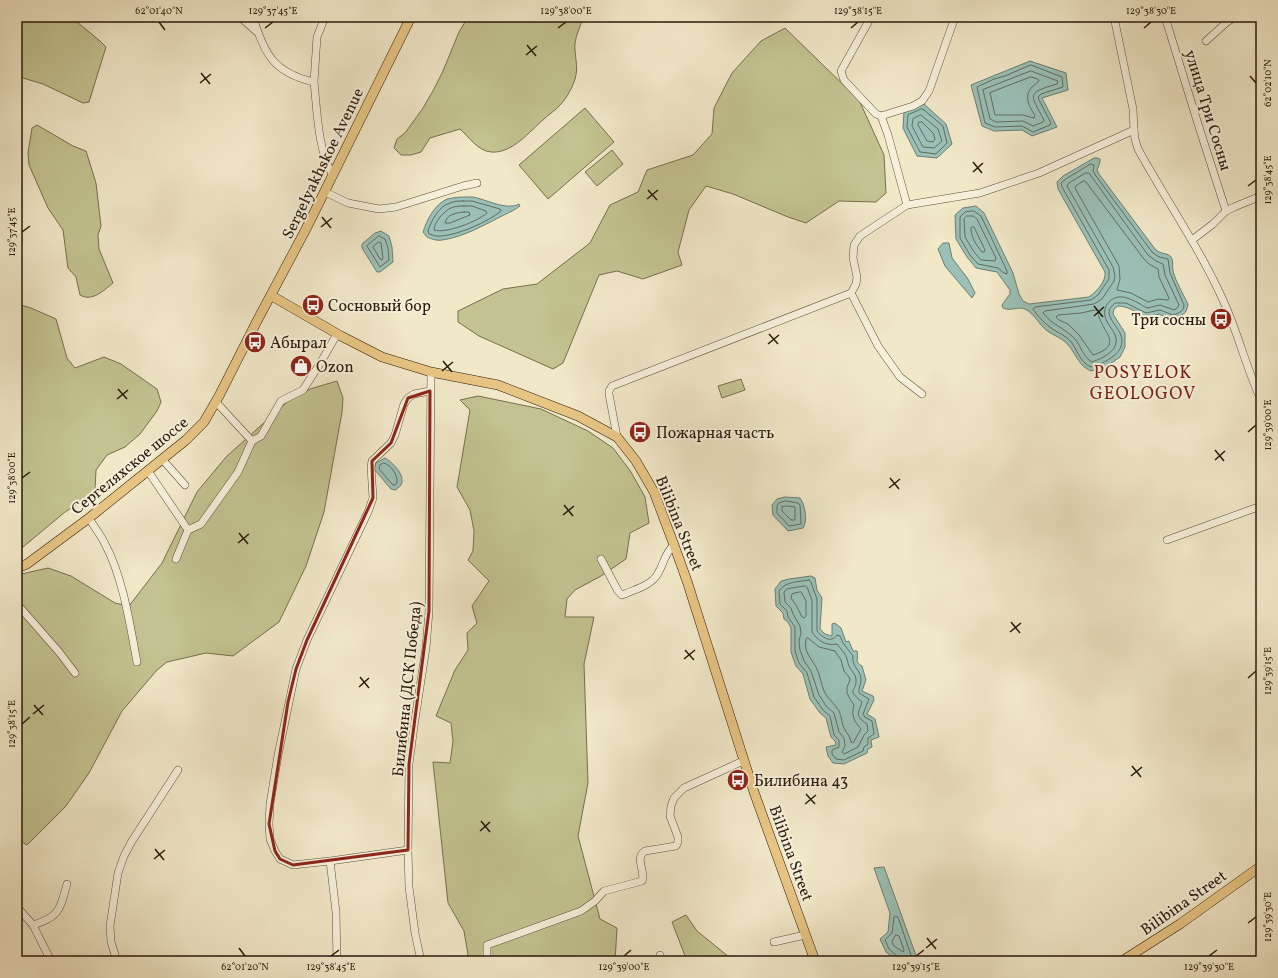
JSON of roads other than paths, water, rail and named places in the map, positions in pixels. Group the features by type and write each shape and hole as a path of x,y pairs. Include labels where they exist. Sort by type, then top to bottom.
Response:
{"main road":[{"name":"Sergelyakhskoe Avenue","path":"216,402 325,192 411,17"},
{"name":"Bilibina Street","path":"272,296 337,334 382,357 431,372 498,385 578,416 617,437 636,461 654,492 674,545 731,719 743,761 814,961"},
{"name":"Сергеляхское шоссе","path":"17,568 27,564 89,518 186,440 204,422 216,402"},
{"name":"Bilibina Street","path":"1122,961 1180,924 1261,866"}],"street":[{"path":"240,17 258,32"},
{"path":"253,17 269,56 278,66 289,74 314,82"},
{"path":"325,17 317,37 314,82 324,155 328,168 333,175"},
{"path":"871,17 841,71 844,80 876,114 881,116 913,106 922,101 929,91 956,17"},
{"path":"1114,17 1133,109 1134,139 1138,149 1192,240 1223,300 1252,380 1261,400"},
{"name":"улица Три Сосны","path":"1165,17 1198,127 1226,212"},
{"path":"1206,42 1227,22 1235,17"},
{"path":"881,116 888,135 907,204"},
{"path":"617,437 608,391 612,386 851,293 856,284 857,277 853,258 854,245 860,236 907,204 980,193 1039,172 1134,130"},
{"path":"325,192 348,203 379,209 396,207 477,183"},
{"path":"1192,240 1226,212 1234,207 1261,196"},
{"path":"851,293 878,346 900,376 922,394"},
{"path":"176,559 188,530 201,524 238,472 252,441 261,436 281,401 303,390 337,334"},
{"name":"Билибина (ДСК Победа)","path":"421,961 415,933 409,887 409,764 430,611 431,372"},
{"path":"408,850 293,865 280,859 275,851 270,839 269,824 270,804 288,702 296,668 307,640 371,505 373,498 372,461 391,443 396,435 404,404 408,398 414,394 430,391"},
{"path":"216,402 252,441"},
{"path":"162,459 185,485"},
{"path":"148,471 188,530"},
{"path":"1167,540 1261,506"},
{"path":"89,518 112,557 126,608 137,662"},
{"path":"601,559 618,591 622,595 651,582 657,575 668,551 674,545"},
{"path":"17,604 59,652 75,673"},
{"path":"487,961 487,945 581,911 595,901 604,891 613,887 642,881 643,877 640,857 642,853 645,851 676,846 678,842 678,837 670,816 674,798 684,788 743,761"},
{"path":"117,961 111,942 110,926 118,872 132,841 178,770"},
{"path":"330,861 336,912 337,961"},
{"path":"33,925 50,919 56,914 61,905 68,884"},
{"path":"17,907 33,925 51,961"},
{"path":"774,942 806,935"}],"water":[{"path":"1030,61 1066,73 1068,90 1042,98 1057,127 1032,136 1022,130 994,131 982,126 971,85"},
{"path":"924,104 946,124 952,144 937,158 917,156 903,128 904,112"},
{"path":"1094,158 1100,159 1097,170 1099,174 1155,249 1171,257 1174,275 1188,304 1183,315 1172,320 1159,314 1152,316 1142,315 1125,307 1118,306 1114,309 1113,314 1125,333 1125,347 1120,357 1107,366 1091,371 1081,364 1067,343 1046,330 1027,310 1021,308 1003,308 1002,305 1010,294 1010,290 997,272 976,268 967,257 956,239 955,215 963,208 976,206 984,213 1013,273 1019,294 1023,301 1029,304 1089,297 1102,283 1105,272 1058,189 1057,182 1063,176"},
{"path":"473,197 508,206 519,204 520,206 481,227 458,236 440,240 434,240 427,237 423,232 429,218 438,205 447,199"},
{"path":"381,231 389,236 392,247 393,262 380,272 377,272 362,248 362,244 375,233"},
{"path":"943,243 949,243 952,258 968,279 975,293 972,298 945,266 938,249"},
{"path":"385,458 398,469 402,477 401,485 396,490 391,489 374,469 376,463"},
{"path":"785,497 800,498 802,501 806,517 803,528 788,531 773,515 772,505 777,499"},
{"path":"811,576 815,578 817,590 822,598 820,629 825,634 832,636 832,624 835,623 841,628 846,642 849,641 853,651 857,651 857,661 862,666 866,680 862,691 873,696 874,700 867,714 875,719 879,737 871,740 872,747 868,749 867,753 844,764 833,763 828,756 826,747 836,745 835,741 831,737 826,718 820,713 810,699 803,674 796,666 791,652 791,628 788,622 784,619 783,613 776,606 775,589 781,581"},
{"path":"884,867 918,961 898,961 886,952 880,939 888,932 890,913 874,868"}],"place":[{"name":"Сосновый бор","path":"313,305"},
{"name":"Три сосны","path":"1221,319"},
{"name":"Абырал","path":"255,342"},
{"name":"Ozon","path":"301,366"},
{"name":"Пожарная часть","path":"640,432"},
{"name":"Билибина 43","path":"738,780"}],"district":[{"name":"POSYELOK GEOLOGOV","path":"1143,382"}]}
